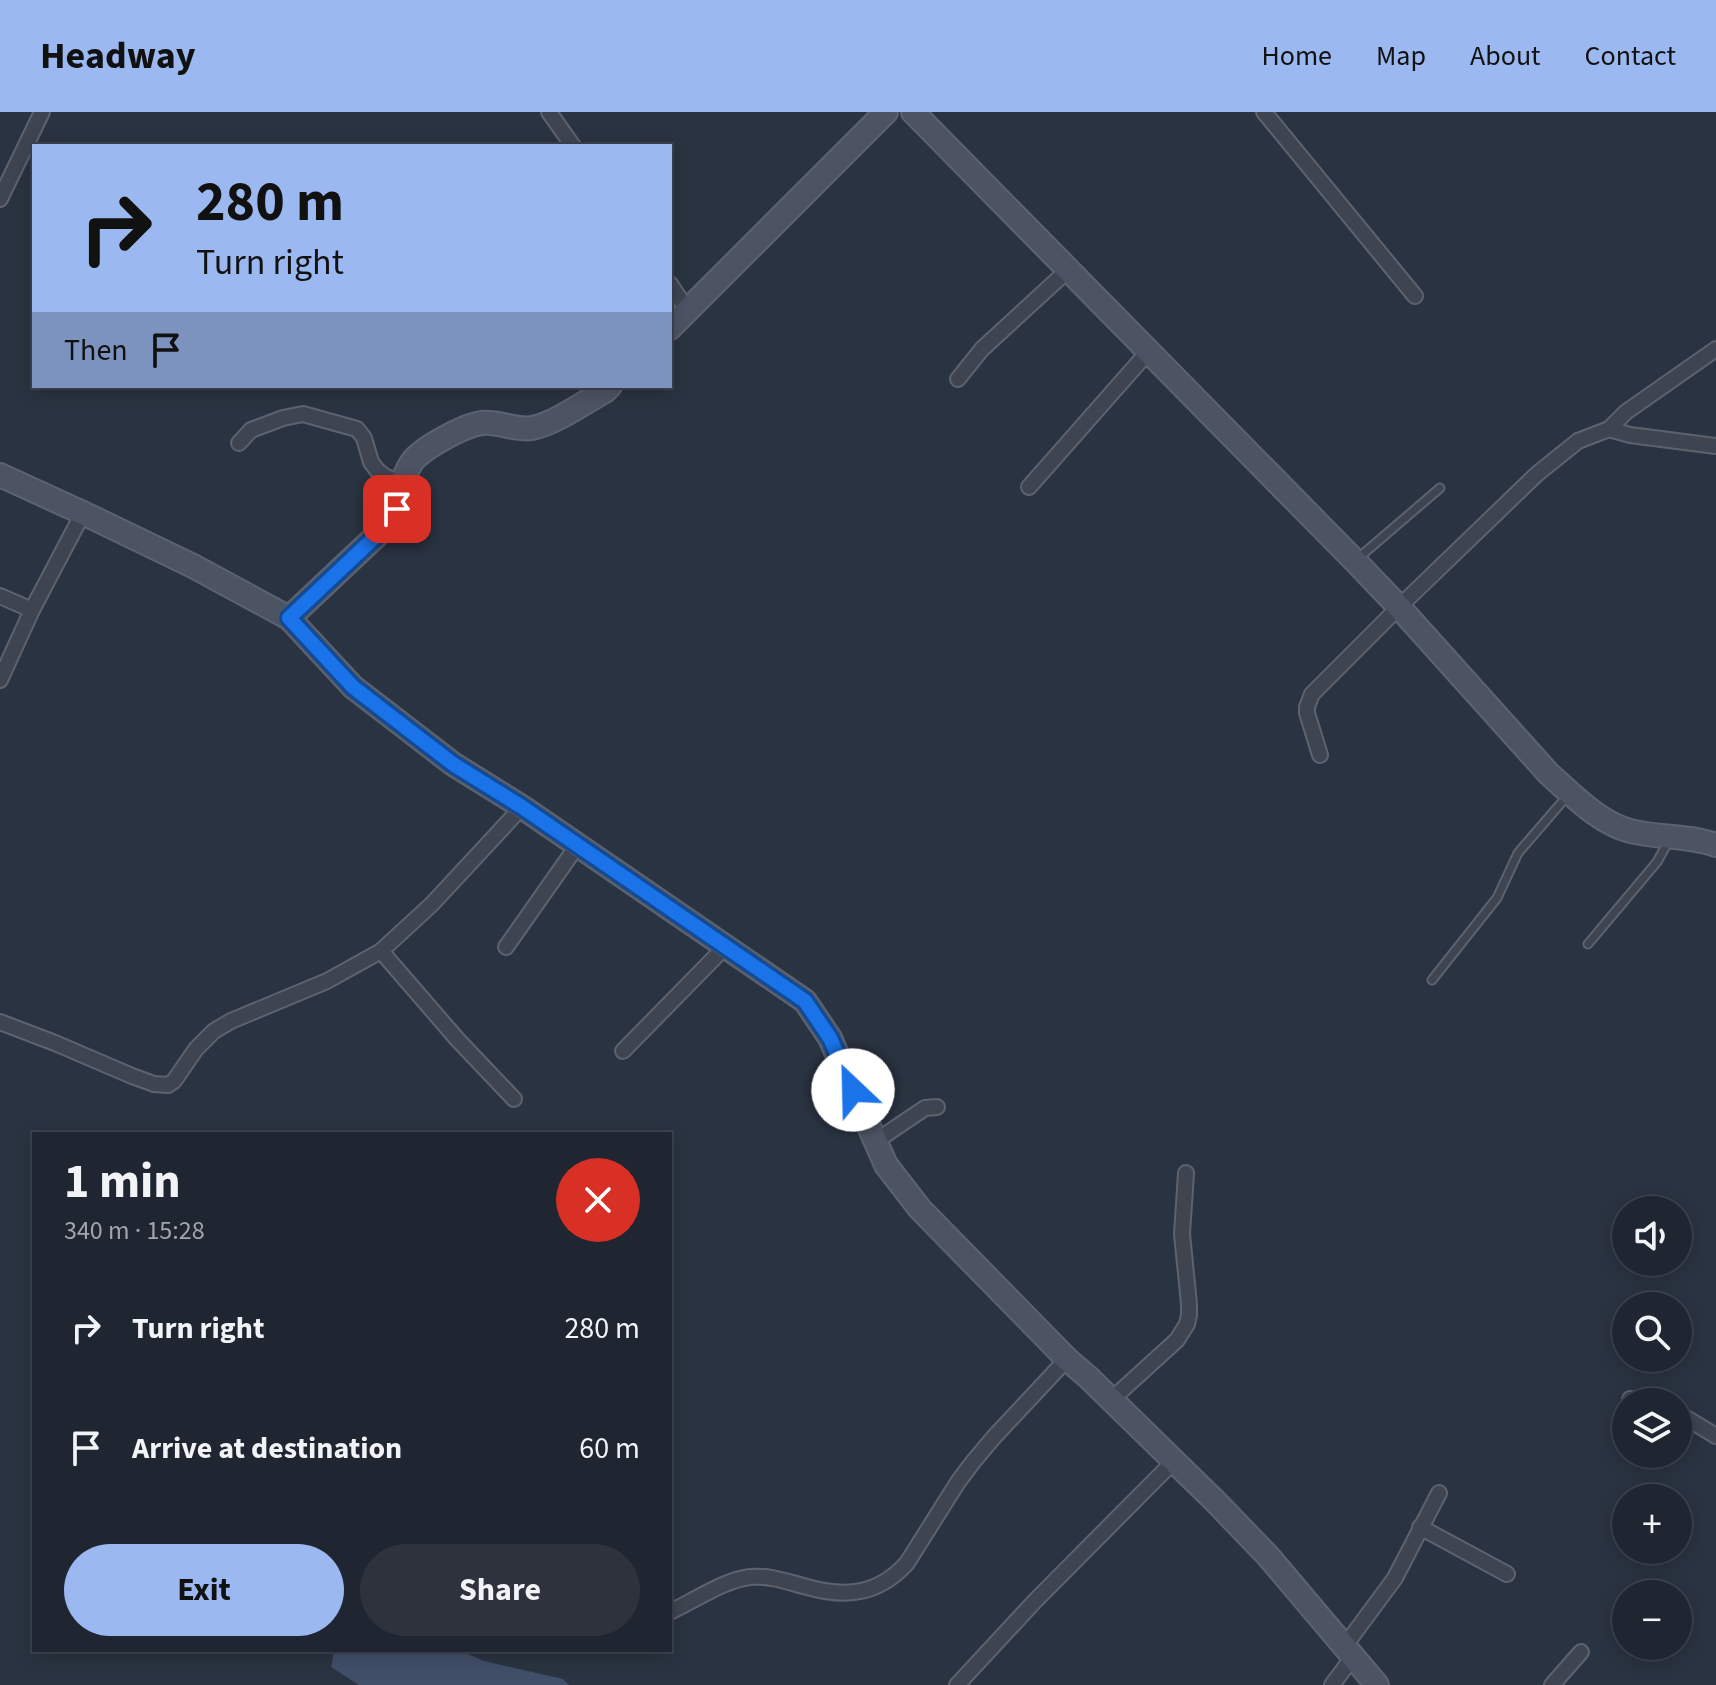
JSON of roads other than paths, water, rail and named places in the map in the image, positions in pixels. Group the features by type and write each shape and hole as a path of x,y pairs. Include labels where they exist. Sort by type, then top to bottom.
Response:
{"street":[{"path":"549,112 572,144"},
{"path":"672,326 886,112"},
{"path":"913,112 1355,561 1570,793 1616,826 1633,832 1689,838 1716,845"},
{"path":"1264,112 1415,296"},
{"path":"0,199 41,115"},
{"path":"958,379 982,349 1068,270"},
{"path":"672,287 688,311"},
{"path":"1320,755 1308,719 1307,707 1312,694 1547,466 1578,441 1609,429 1636,404 1716,349"},
{"path":"1029,487 1148,352"},
{"path":"289,618 392,521 407,473 417,456 434,444 482,423 528,429 543,425 608,388"},
{"path":"239,443 251,430 303,414 357,429 364,438 371,462 386,477 407,473"},
{"path":"1609,429 1630,435 1716,446"},
{"path":"0,475 193,566 289,618 353,687 453,764 522,807 805,1001 830,1038 886,1165 920,1209 1067,1359 1268,1556 1377,1685"},
{"path":"0,680 32,610 83,513"},
{"path":"0,596 32,610"},
{"path":"0,1022 132,1076 154,1084 168,1085 214,1031 327,981 381,951 432,904 522,807"},
{"path":"506,947 577,846"},
{"path":"623,1051 725,947"},
{"path":"381,951 514,1099"},
{"path":"876,1141 925,1108 937,1107"},
{"path":"1111,1400 1177,1340 1187,1324 1189,1304 1182,1234 1186,1173"},
{"path":"672,1611 732,1581 753,1577 783,1579 809,1588 848,1593 867,1590 897,1575 958,1482 987,1445 1067,1359"},
{"path":"1692,1421 1716,1436"},
{"path":"957,1685 1035,1601 1174,1461"},
{"path":"1332,1685 1407,1558 1439,1493"},
{"path":"1420,1527 1507,1574"},
{"path":"1552,1685 1581,1652"}],"lane":[{"path":"1355,561 1440,488"},
{"path":"1432,980 1497,898 1518,853 1570,793"},
{"path":"1588,944 1657,862 1671,836"}],"water":[{"path":"334,1652 464,1652 484,1661 563,1679 569,1685 359,1685 331,1667"}]}
